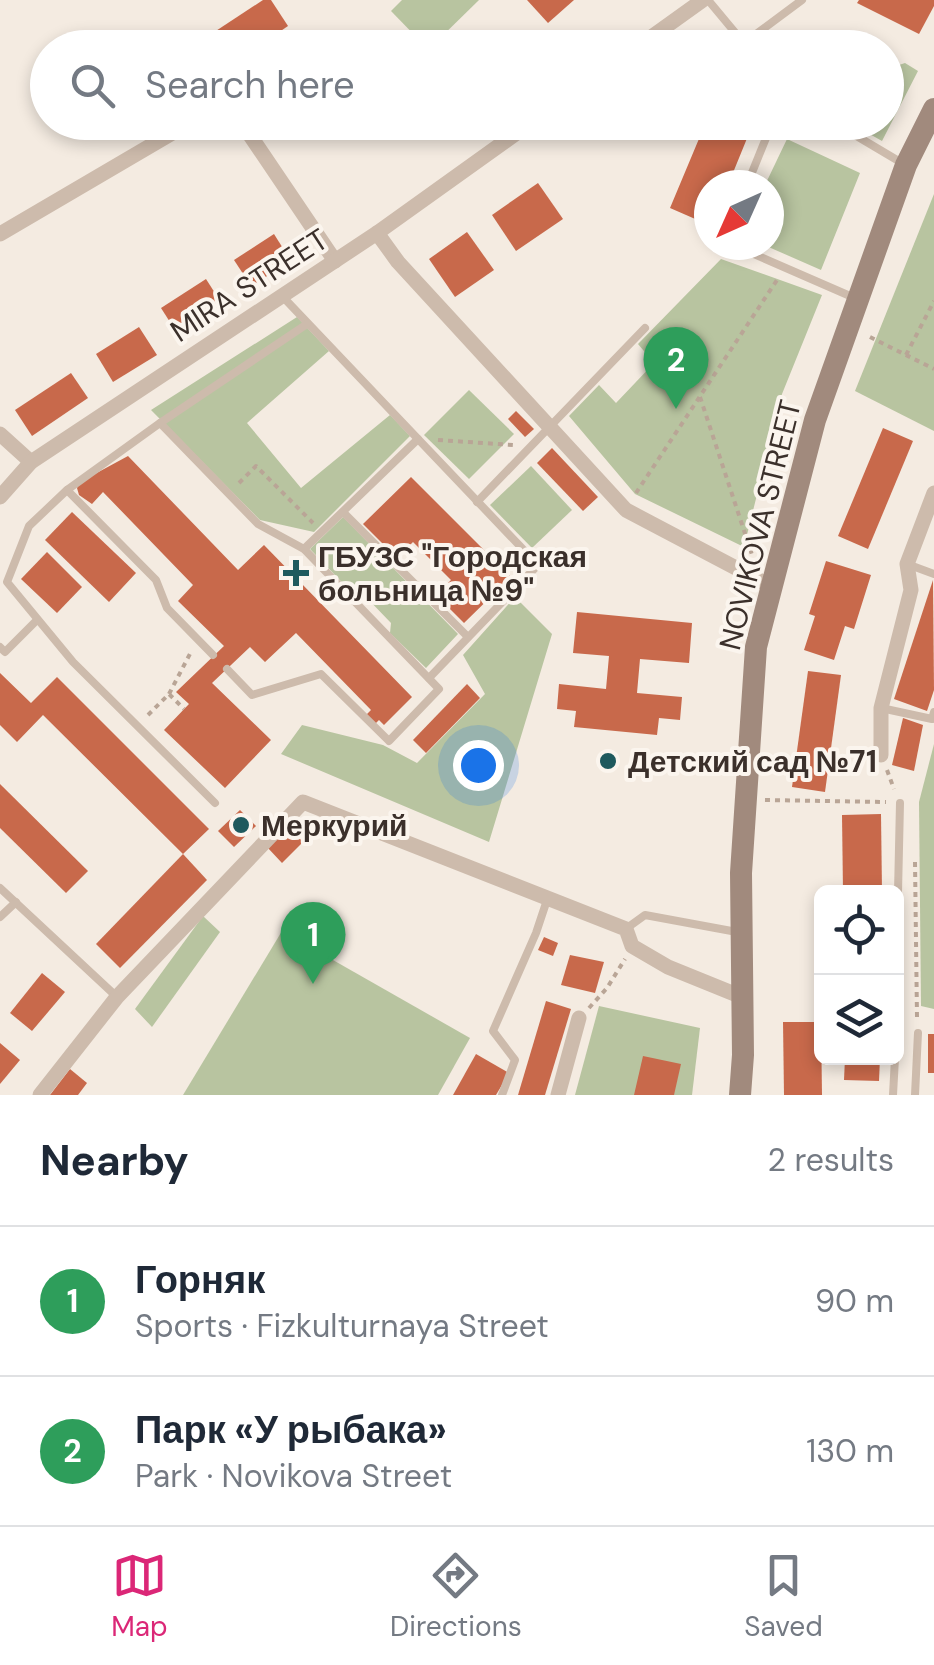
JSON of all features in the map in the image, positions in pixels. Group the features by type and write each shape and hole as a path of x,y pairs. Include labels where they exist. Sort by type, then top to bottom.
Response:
{"main road":[{"name":"NOVIKOVA STREET","path":"740,1095 741,873 756,647 815,420 906,165 934,109"}],"street":[{"path":"662,30 706,0"},
{"path":"0,234 161,140"},
{"path":"252,140 334,261"},
{"name":"MIRA STREET","path":"0,497 31,462 377,233 507,140"},
{"path":"377,233 398,262 626,510 772,587"},
{"path":"0,434 31,462"},
{"path":"881,756 881,708 912,590 908,564 934,492"},
{"path":"40,1095 117,997 304,802 626,929 632,946 668,968 742,996"},
{"path":"558,1095 579,1018"}],"lane":[{"path":"706,0 733,30"},
{"path":"765,30 802,0"},
{"path":"753,170 765,140"},
{"path":"864,140 906,165"},
{"path":"767,260 858,300"},
{"path":"282,296 538,565 429,678"},
{"path":"215,802 73,662 3,580 29,526 67,490 307,324"},
{"path":"477,502 645,328"},
{"path":"160,423 258,524 304,549 439,689 389,741 321,674 252,695 226,669"},
{"path":"304,549 418,439"},
{"path":"67,490 156,580 167,608 213,655"},
{"path":"343,512 468,637"},
{"path":"908,564 934,574"},
{"path":"0,647 5,652 37,620"},
{"path":"881,708 932,718 934,712"},
{"path":"896,975 900,803"},
{"path":"0,888 117,997"},
{"path":"502,1095 515,1060 493,1031 548,897"},
{"path":"0,918 16,902"},
{"path":"626,929 645,915 742,933"},
{"path":"915,1095 918,1033"},
{"path":"893,1095 895,1065"}],"path":[{"path":"626,510 785,268"},
{"path":"906,355 934,300"},
{"path":"870,336 934,370"},
{"path":"700,396 753,558"},
{"path":"418,439 530,446"},
{"path":"228,493 256,466 322,532"},
{"path":"137,726 169,694 197,639"},
{"path":"169,694 184,709"},
{"path":"746,799 900,803 881,756"},
{"path":"914,858 918,1033"},
{"path":"579,1018 607,988 632,946"}],"green space":[{"path":"402,0 479,0 448,30 409,30 391,11"},
{"path":"904,63 918,71 904,98"},
{"path":"787,140 860,173 821,270 784,254 784,170 772,170"},
{"path":"934,194 934,431 855,391"},
{"path":"720,260 822,295 782,394 744,547 635,494 569,416 599,385 616,403 654,363 638,344"},
{"path":"297,317 329,351 247,423 301,488 390,415 410,436 314,532 260,520 151,410"},
{"path":"469,390 514,434 469,479 424,435"},
{"path":"531,466 572,510 532,548 490,505"},
{"path":"343,517 458,634 426,668 390,633 391,623 365,596 355,596 310,549"},
{"path":"515,597 552,634 489,842 281,754 302,725 383,745 417,763 485,694 463,655"},
{"path":"934,744 934,1009 921,1006 919,802"},
{"path":"203,916 220,932 152,1027 135,1009"},
{"path":"282,931 470,1038 438,1095 183,1095"},
{"path":"599,1006 700,1028 692,1095 575,1095"}],"building":[{"path":"263,0 271,0 288,26 282,30 217,30"},
{"path":"527,0 574,0 548,23"},
{"path":"934,0 934,6 919,34 857,3"},
{"path":"698,140 746,140 734,170 694,170 694,218 670,208"},
{"path":"538,183 563,219 516,251 492,215"},
{"path":"467,232 494,270 455,297 429,259"},
{"path":"274,234 291,261 251,286 234,260"},
{"path":"206,279 222,304 177,333 161,308"},
{"path":"139,327 157,355 113,382 96,354"},
{"path":"71,373 88,398 32,436 15,410"},
{"path":"516,411 534,429 525,437 508,419"},
{"path":"883,428 913,441 868,549 838,536"},
{"path":"552,448 598,497 583,511 537,463"},
{"name":"ГБУЗС \"Городская больница №9\"","path":"128,456 238,570 264,545 412,697 384,725 379,720 375,724 366,715 371,710 296,633 265,662 250,647 212,683 271,740 225,788 164,730 189,704 176,692 224,646 178,601 193,585 103,492 92,504 79,495 80,482"},
{"path":"411,477 511,577 464,623 436,595 451,580 413,542 397,558 363,524"},
{"path":"72,512 136,573 109,602 45,540"},
{"path":"47,552 82,587 57,613 21,579"},
{"path":"826,561 871,575 854,629 845,626 834,660 804,650 815,616 809,614"},
{"path":"933,580 934,690 927,711 894,699"},
{"path":"577,612 692,623 689,663 640,659 637,693 682,697 680,720 659,718 657,735 574,727 576,711 557,709 559,684 606,689 609,656 573,653"},
{"path":"808,671 841,675 825,792 792,787"},
{"path":"0,673 31,703 57,677 209,829 183,854 43,715 17,742 0,725"},
{"path":"467,684 480,698 426,753 413,740"},
{"path":"903,718 923,725 914,771 892,765"},
{"path":"0,784 88,871 66,893 0,828"},
{"path":"240,810 256,826 234,847 218,831"},
{"path":"881,814 882,885 843,885 842,815"},
{"path":"288,826 303,842 282,863 267,847"},
{"path":"183,854 207,880 120,968 96,944"},
{"path":"544,937 558,943 553,956 538,950"},
{"path":"570,955 604,962 595,993 561,985"},
{"path":"42,973 65,992 32,1031 10,1013"},
{"path":"546,1001 571,1009 545,1095 518,1095"},
{"path":"783,1022 814,1022 814,1065 822,1065 822,1095 784,1095"},
{"path":"928,1034 934,1034 934,1073 928,1073"},
{"path":"0,1043 20,1060 0,1084"},
{"path":"476,1054 509,1073 496,1095 453,1095"},
{"path":"643,1056 681,1064 674,1095 634,1095"},
{"path":"845,1065 880,1065 879,1081 844,1080"},
{"path":"70,1069 87,1083 78,1095 50,1095"}],"place":[{"name":"Парк «У рыбака»","path":"676,409"},
{"name":"ГБУЗС \"Городская больница №9\"","path":"296,573"},
{"name":"Детский сад №71","path":"608,761"},
{"name":"Меркурий","path":"241,825"},
{"name":"Горняк","path":"313,984"}]}
